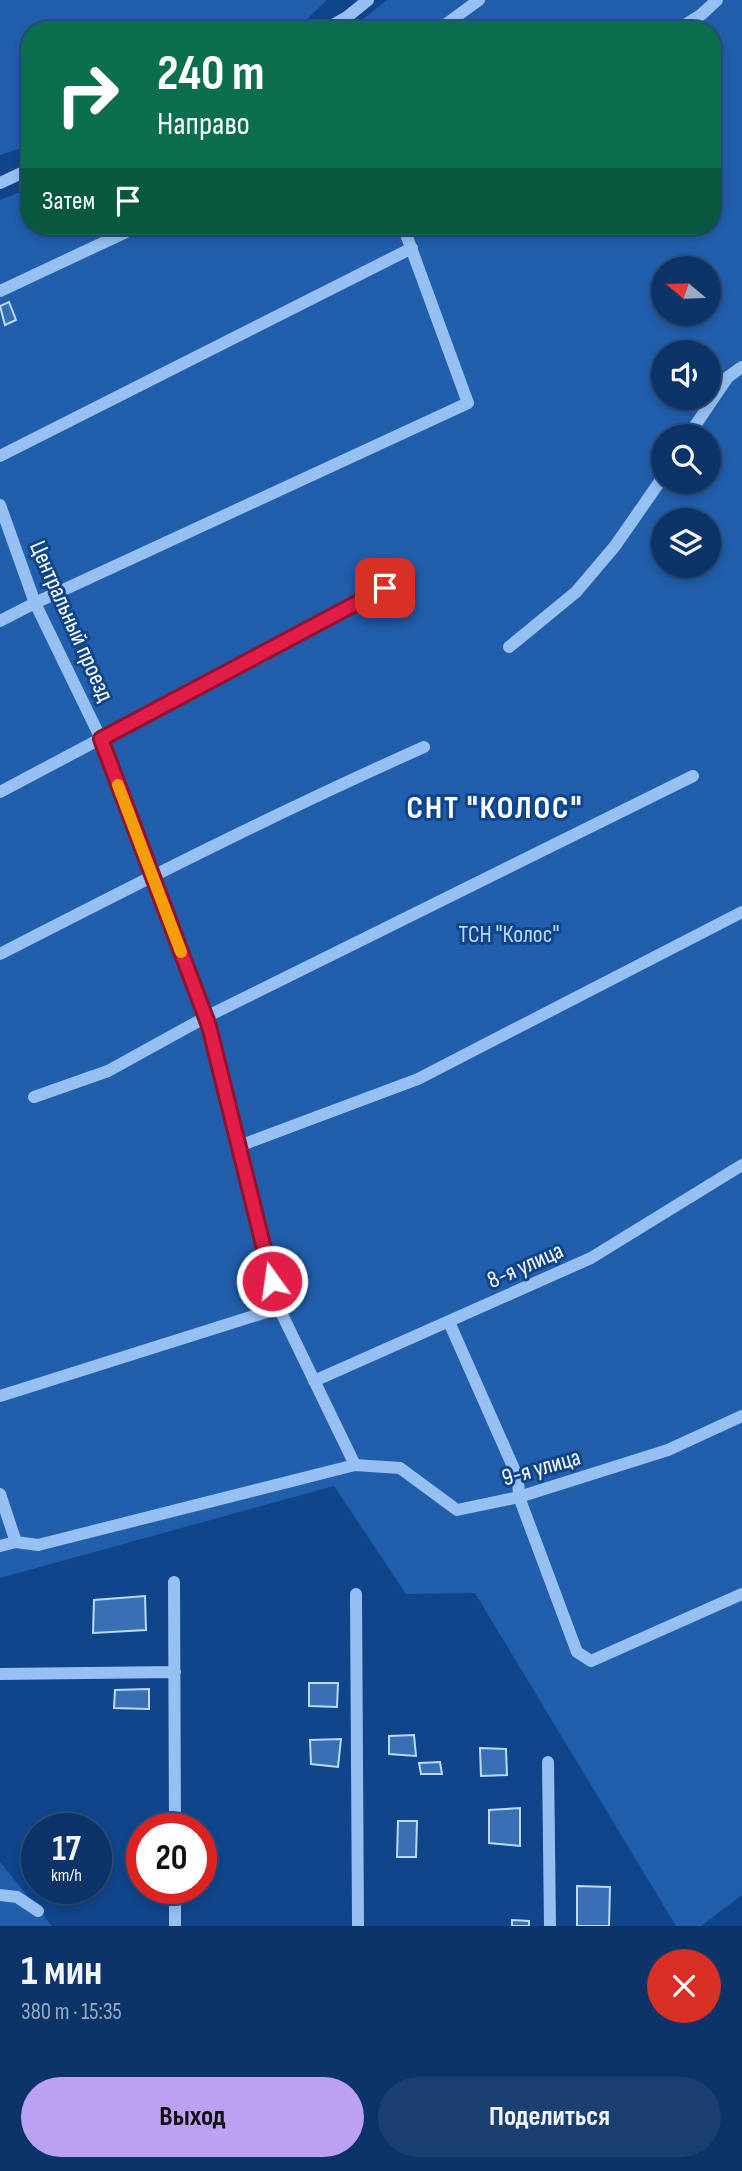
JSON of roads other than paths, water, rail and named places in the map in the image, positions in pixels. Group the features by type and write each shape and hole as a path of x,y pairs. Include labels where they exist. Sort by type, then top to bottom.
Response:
{"street":[{"path":"339,21 368,0"},
{"path":"450,21 479,0"},
{"path":"691,21 717,0"},
{"path":"0,183 21,173"},
{"path":"0,291 120,235"},
{"path":"0,621 467,403 407,235"},
{"path":"0,456 412,248"},
{"path":"696,424 728,377 742,368"},
{"path":"509,647 576,592 615,545 651,494"},
{"name":"Центральный проезд","path":"0,505 35,603 101,739 206,1017 279,1308 355,1465"},
{"path":"0,792 385,588"},
{"path":"0,954 152,876 424,747"},
{"path":"34,1097 108,1071 206,1017 693,776"},
{"path":"239,1146 418,1079 742,912"},
{"name":"8-я улица","path":"314,1381 591,1258 742,1165"},
{"path":"0,1396 279,1308"},
{"path":"449,1322 518,1478 519,1497 577,1652 591,1661 742,1594"},
{"name":"9-я улица","path":"0,1546 16,1542 38,1545 355,1465 400,1468 457,1510 519,1497 668,1450 742,1416"},
{"path":"0,1494 16,1542"},
{"path":"174,1582 175,1813"},
{"path":"356,1594 358,1926"},
{"path":"0,1674 174,1672"},
{"path":"548,1762 550,1926"},
{"path":"0,1895 17,1897 38,1911"},
{"path":"175,1904 175,1926"}],"district":[{"name":"СНТ \"КОЛОС\"","path":"495,807"}],"park label":[{"name":"ТСН \"Колос\"","path":"509,934"}]}
